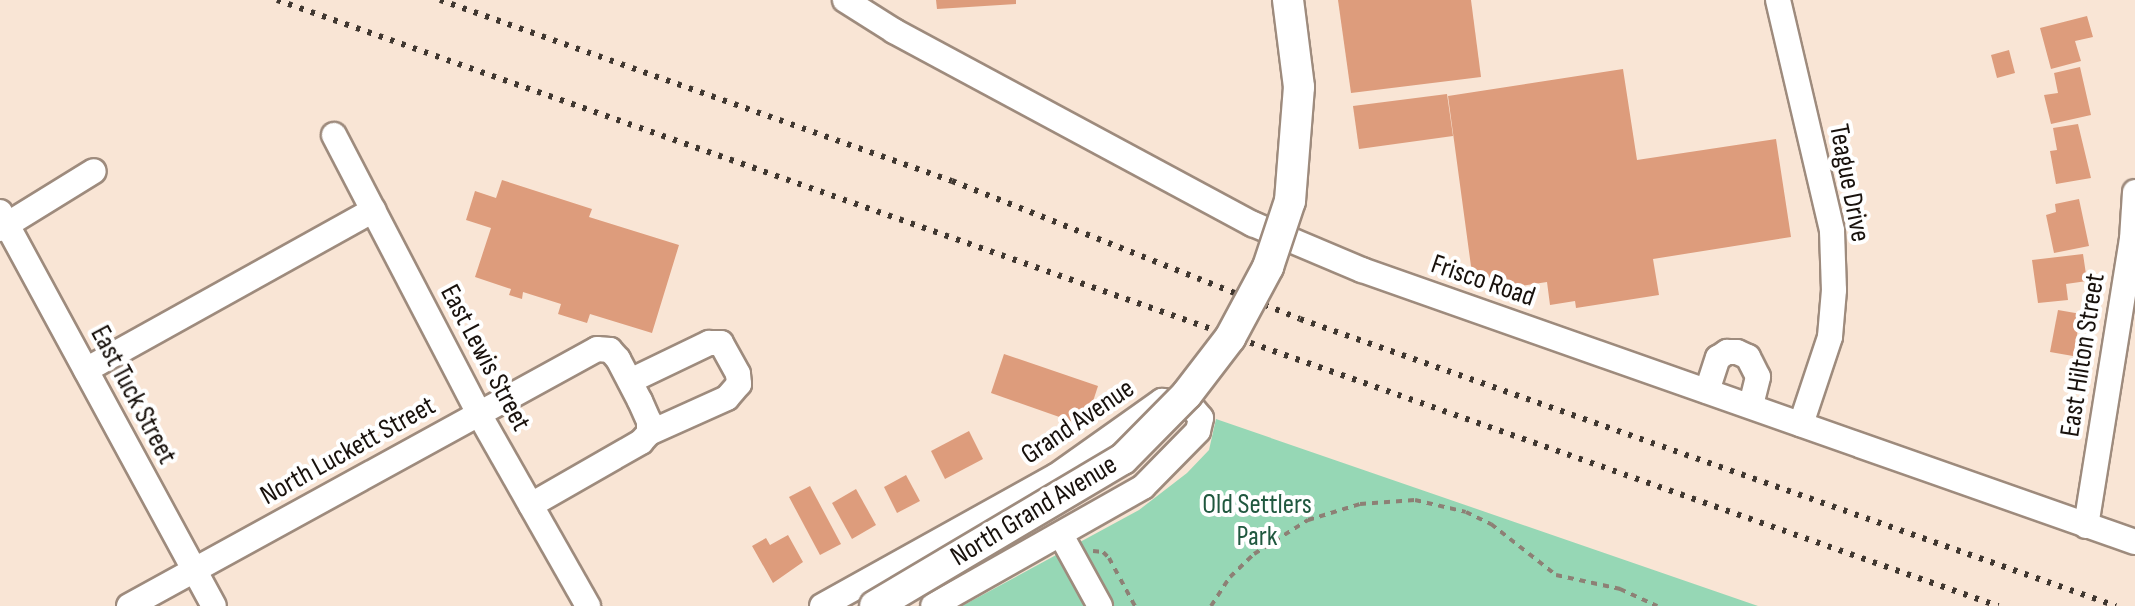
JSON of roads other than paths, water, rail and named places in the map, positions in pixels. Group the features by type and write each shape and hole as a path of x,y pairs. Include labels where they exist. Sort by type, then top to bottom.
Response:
{"main road":[{"name":"North Grand Avenue","path":"875,606 1123,459 1187,394 1230,338 1268,267 1290,201 1299,87 1288,0"}],"street":[{"name":"Frisco Road","path":"845,0 894,31 1253,224 1362,270 2135,542"},
{"name":"Teague Drive","path":"1778,0 1832,231 1834,290 1830,337 1801,424"},
{"name":"East Lewis Street","path":"334,135 479,414 588,606"},
{"path":"2,222 94,171"},
{"name":"East Hilton Street","path":"2086,526 2132,239 2135,192"},
{"path":"86,370 373,210"},
{"name":"East Tuck Street","path":"2,222 214,606"},
{"path":"531,505 641,442 649,433 727,398 739,384 738,374 721,343 709,343 630,381 649,421 649,433"},
{"name":"North Luckett Street","path":"129,606 597,349 610,350 630,381"},
{"path":"1707,391 1718,358 1727,352 1737,352 1748,357 1758,377 1751,406"},
{"name":"Grand Avenue","path":"822,606 1056,476 1162,401 1190,405 1201,418 1198,431 1176,457 1143,487 933,606"},
{"path":"1061,535 1100,606"}],"railway":[{"path":"277,0 1998,606"},
{"path":"440,0 952,181 1300,319 2116,606"}],"park label":[{"name":"Old Settlers Park","path":"1257,521"}]}
